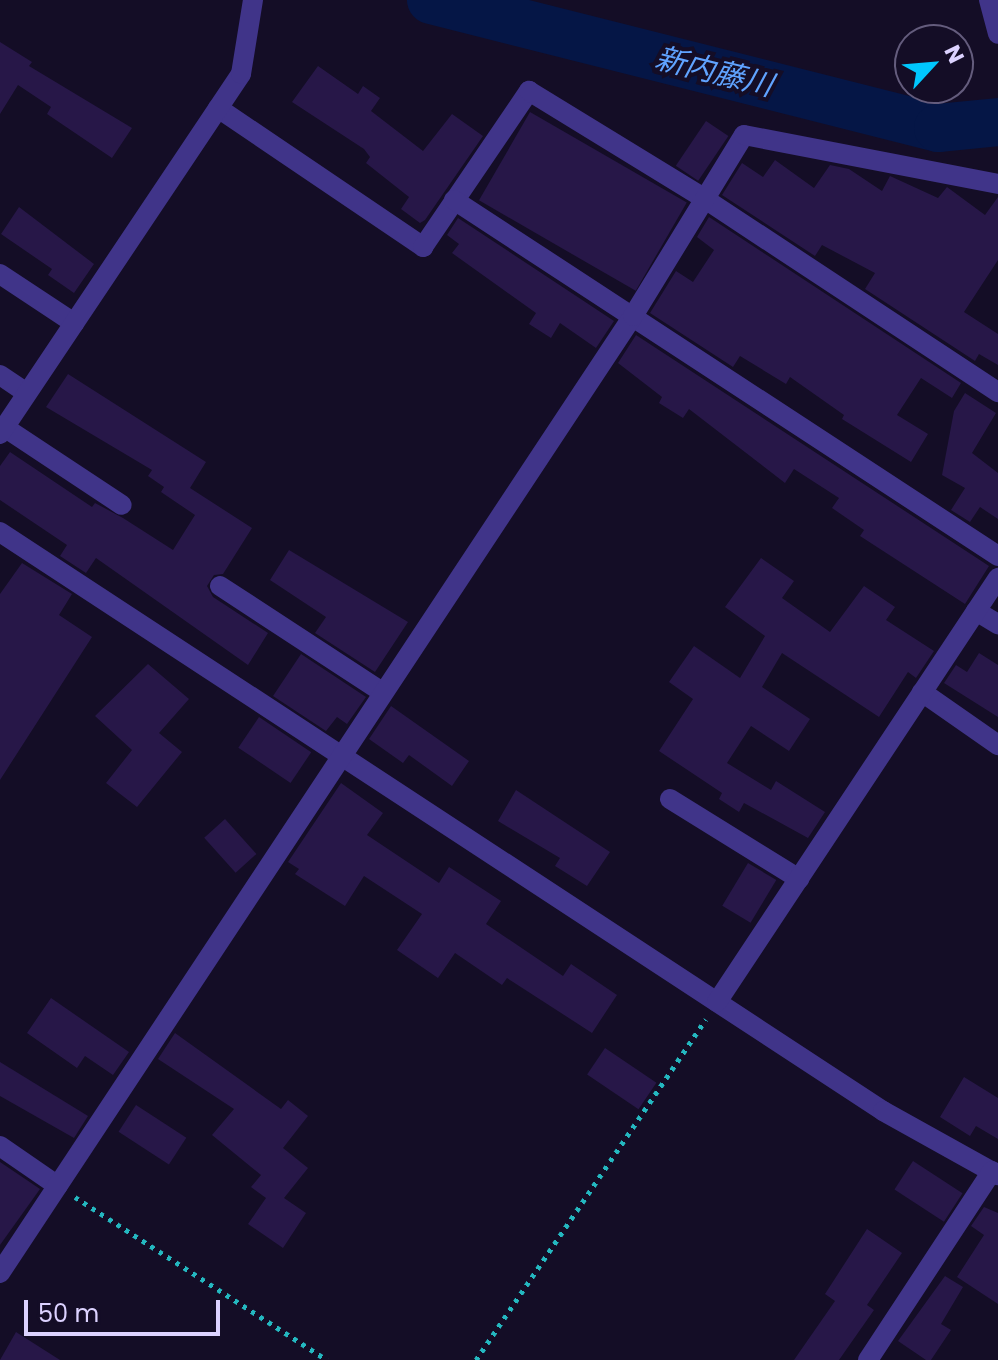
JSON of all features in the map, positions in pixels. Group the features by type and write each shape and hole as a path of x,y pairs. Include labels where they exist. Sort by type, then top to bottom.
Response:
{"street":[{"path":"122,505 2,430 241,74 253,0"},
{"path":"989,2 998,34"},
{"path":"218,108 423,247 529,91 705,199 998,392"},
{"path":"0,1273 341,753 633,316 744,135 998,184"},
{"path":"454,200 998,556"},
{"path":"0,274 74,323"},
{"path":"0,375 27,393"},
{"path":"0,532 883,1111 995,1173 868,1360"},
{"path":"717,1002 998,578"},
{"path":"220,586 382,692"},
{"path":"976,611 998,624"},
{"path":"922,692 998,745"},
{"path":"670,799 799,879"},
{"path":"0,1146 58,1186"}],"path":[{"path":"476,1360 717,1002"},
{"path":"58,1186 327,1360"}],"building":[{"path":"0,42 32,62 29,66 132,128 112,158 47,114 51,107 18,85 0,114"},
{"path":"318,66 358,94 363,86 380,98 371,111 423,151 452,114 483,136 425,220 420,223 401,209 409,197 366,163 370,157 364,149 292,102"},
{"path":"530,112 687,202 636,291 479,200"},
{"path":"706,121 728,136 698,181 676,166"},
{"path":"775,160 814,188 830,165 849,169 882,191 890,176 938,198 947,187 985,215 998,197 998,260 964,312 998,334 998,365 979,354 975,361 865,289 875,273 822,245 815,256 722,195 742,163 763,177"},
{"path":"19,207 94,264 74,293 48,275 52,269 1,234"},
{"path":"709,217 961,383 952,398 921,378 897,415 928,434 911,462 842,419 844,415 790,377 786,384 740,356 733,367 650,313 676,271 693,282 714,250 697,237"},
{"path":"458,218 614,321 596,348 560,323 551,338 529,324 536,313 452,253 459,244 447,235"},
{"path":"636,335 989,566 965,604 860,536 864,530 832,508 839,498 794,469 785,483 689,409 683,418 659,403 662,397 618,363"},
{"path":"68,374 206,462 190,488 252,528 223,574 214,575 207,586 213,597 268,633 248,665 96,558 86,573 60,556 67,545 0,500 0,466 10,452 92,507 95,503 173,550 195,515 161,492 164,487 148,476 152,470 46,407"},
{"path":"965,393 996,413 972,453 998,473 998,519 980,507 970,522 951,510 965,488 942,475 954,411"},
{"path":"289,550 408,622 375,672 315,633 326,617 270,580"},
{"path":"761,558 794,581 782,598 830,632 864,586 895,607 886,620 934,651 916,678 908,672 879,717 782,653 762,687 810,719 789,751 751,726 727,763 771,790 776,781 825,812 808,838 744,803 739,812 719,799 722,793 659,751 693,699 669,682 694,646 740,678 765,636 725,607"},
{"path":"22,563 72,594 59,615 92,637 0,780 0,594"},
{"path":"979,653 998,665 998,717 944,683 956,665 967,672"},
{"path":"301,654 366,697 347,724 337,717 326,731 273,696"},
{"path":"148,664 189,699 159,733 182,752 137,807 106,783 132,750 95,716"},
{"path":"391,706 469,761 452,786 409,755 403,763 369,739"},
{"path":"259,717 311,752 291,783 238,748"},
{"path":"341,783 383,813 367,835 439,883 449,867 501,901 486,924 563,976 571,964 617,995 592,1033 507,978 502,985 455,953 438,978 397,950 422,914 364,876 345,906 295,874 299,869 288,862"},
{"path":"516,790 610,852 587,886 555,866 560,858 498,821"},
{"path":"225,819 256,854 236,873 204,838"},
{"path":"748,863 776,880 751,923 722,906"},
{"path":"51,998 129,1052 113,1075 85,1056 77,1068 27,1033"},
{"path":"175,1033 281,1109 288,1100 308,1116 283,1148 308,1168 284,1198 306,1213 283,1248 248,1224 266,1198 251,1187 261,1175 212,1135 234,1109 158,1059"},
{"path":"605,1048 656,1083 639,1109 587,1075"},
{"path":"0,1062 88,1116 74,1138 0,1096"},
{"path":"964,1077 998,1098 998,1139 976,1126 970,1136 940,1117"},
{"path":"136,1105 186,1138 169,1165 119,1132"},
{"path":"913,1161 962,1193 944,1222 894,1190"},
{"path":"0,1162 40,1189 0,1245"},
{"path":"984,1207 998,1213 998,1304 957,1277 984,1235 971,1226"},
{"path":"867,1229 902,1253 867,1305 874,1310 839,1360 794,1360 835,1301 825,1294"},
{"path":"945,1276 963,1287 941,1324 951,1330 931,1360 926,1360 898,1341"},
{"path":"16,1332 60,1360 0,1360"}],"waterway":[{"name":"新内藤川","path":"431,0 938,128 998,122"}]}
